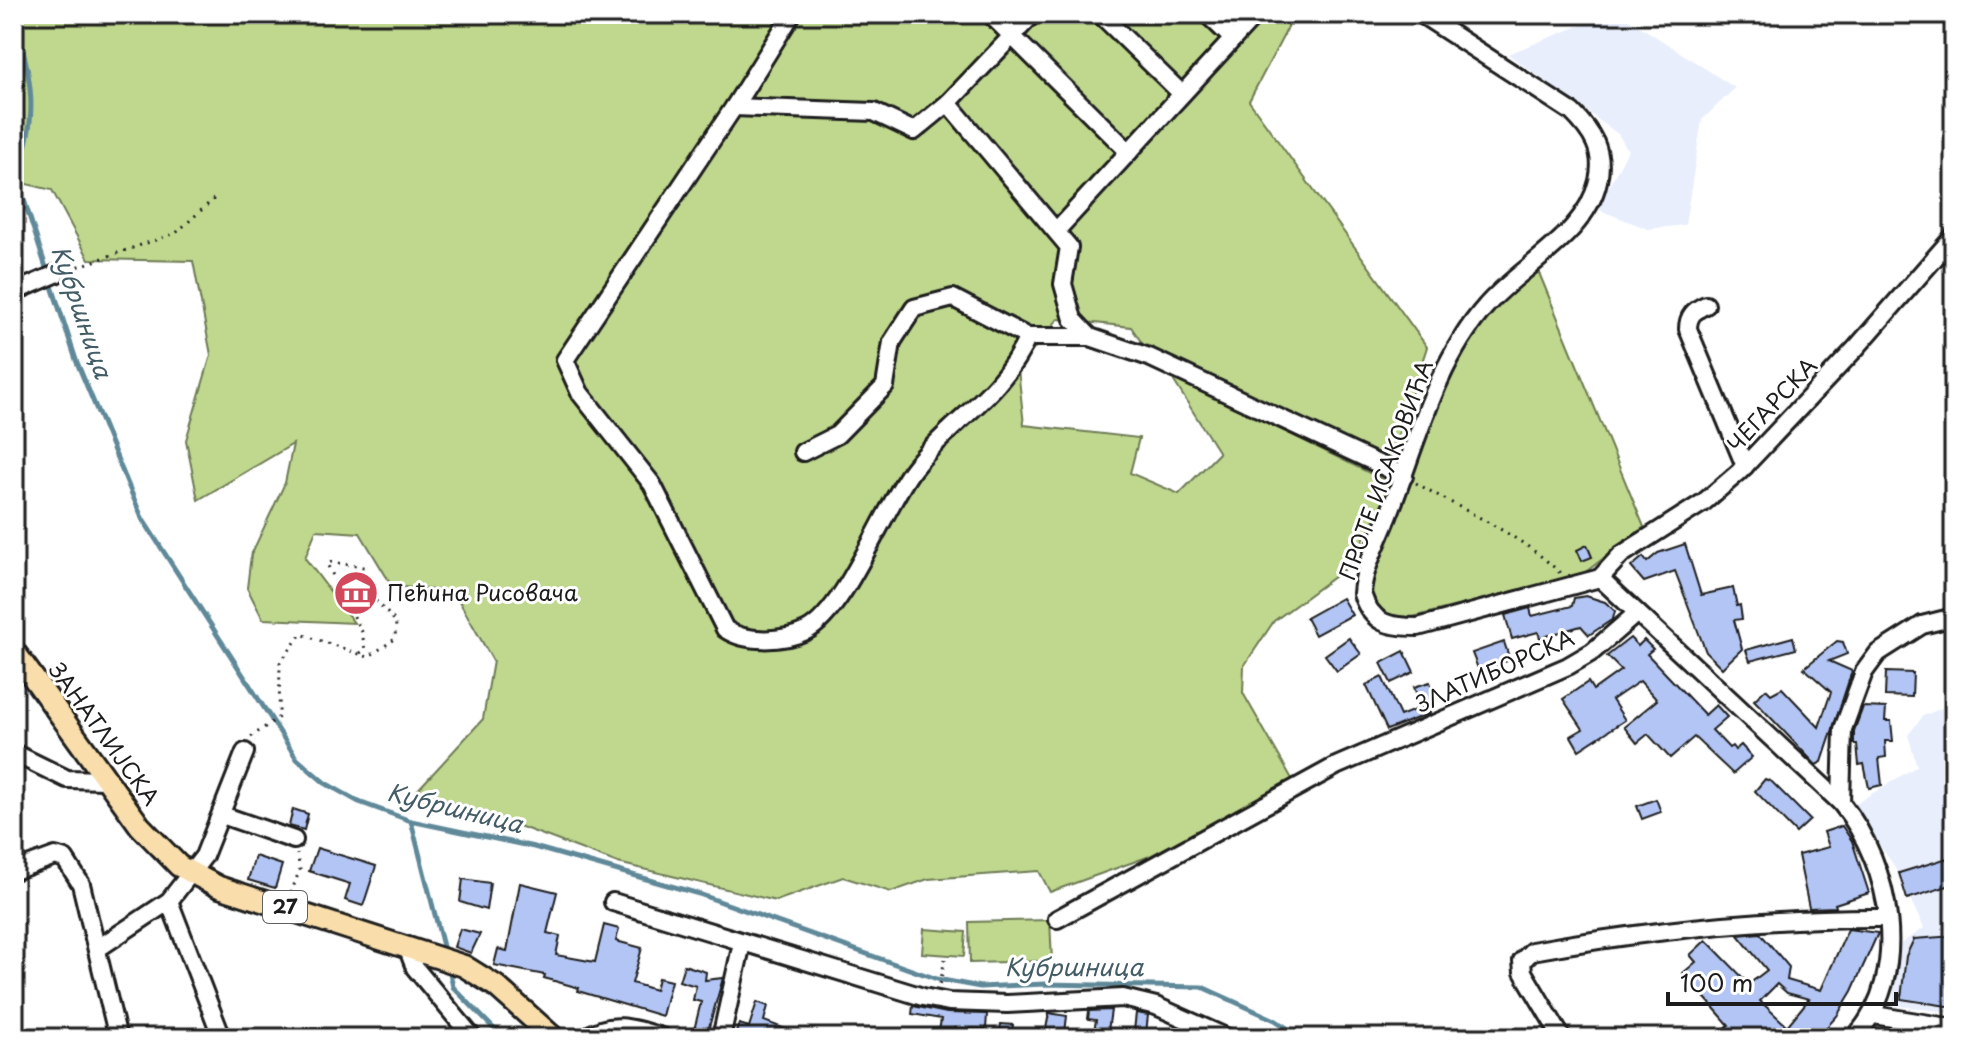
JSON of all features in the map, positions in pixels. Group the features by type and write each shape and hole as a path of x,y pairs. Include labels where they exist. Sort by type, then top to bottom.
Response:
{"main road":[{"name":"ЗАНАТЛИЈСКА","path":"14,651 105,780 156,844 190,873"},
{"name":"27","path":"190,873 219,887 464,966 496,986 554,1038"}],"street":[{"path":"792,14 734,107 565,360 580,393 652,484 725,629 736,637 754,641 807,631 842,594 913,469 1014,368 1028,337"},
{"path":"990,14 1129,152"},
{"path":"734,107 874,112 914,131 948,103 1033,14"},
{"path":"1100,14 1182,94"},
{"path":"1207,14 1233,39"},
{"path":"1056,231 1256,14"},
{"name":"ПРОТЕ ИСАКОВИЋА","path":"1421,14 1572,112 1589,129 1601,159 1598,183 1588,204 1564,235 1488,302 1470,324 1448,364 1362,588 1367,611 1376,620 1391,627 1418,627 1600,578"},
{"path":"948,103 1069,247 1063,284 1073,319 1090,337"},
{"name":"ЧЕГАРСКА","path":"1600,578 1621,555 1704,502 1745,466 1856,348 1954,236"},
{"path":"14,292 56,274"},
{"path":"803,452 837,435 885,386 892,342 914,308 953,298 1028,337 1090,337 1149,357 1404,476"},
{"path":"1706,305 1688,319 1688,329 1745,466"},
{"path":"1600,578 1841,803 1874,856 1887,918 1884,976 1874,1015 1854,1038"},
{"name":"ЗЛАТИБОРСКА","path":"1057,919 1293,787 1568,666 1592,652 1637,613"},
{"path":"1841,803 1843,729 1864,672 1878,653 1922,625 1954,617"},
{"path":"97,949 169,901 204,856 248,745"},
{"path":"14,753 67,779 105,780"},
{"path":"222,815 294,840"},
{"path":"14,871 55,856 65,859 81,884 118,1038"},
{"path":"169,901 222,1038"},
{"path":"613,902 898,991 949,1002 1007,1004 1123,998 1156,1006 1228,1038"},
{"path":"1562,1038 1523,972 1522,961 1532,951 1645,931 1718,923 1804,917 1887,918"},
{"path":"721,1038 742,943"},
{"path":"416,949 415,968 473,1038"},
{"path":"1874,1015 1954,1028"},
{"path":"585,1038 600,1029 626,1026 664,1038"}],"path":[{"path":"56,274 155,243 188,224 217,196"},
{"path":"1404,476 1473,517 1522,541 1572,585"},
{"path":"348,651 362,653 365,650 362,632 327,564 369,568"},
{"path":"248,745 279,717 280,663 301,634 348,651 375,656 395,639 396,622 375,600"},
{"path":"286,907 300,869 294,840"},
{"path":"939,990 945,959"}],"shaded area":[{"path":"1609,14 1621,14 1735,88 1702,120 1685,225 1648,229 1597,209 1628,150 1618,134 1508,54"},
{"path":"1954,703 1954,1013 1892,1005 1900,944 1924,928 1893,864 1852,806 1917,766 1908,735 1923,716"}],"green space":[{"path":"14,14 1295,14 1249,101 1427,347 1389,462 1146,349 1131,327 1058,319 1018,369 1024,425 1139,438 1130,473 1179,494 1219,453 1170,375 1392,484 1350,565 1274,621 1244,666 1243,693 1300,793 1288,783 1150,856 1050,892 1039,871 928,879 891,892 843,877 776,901 618,863 519,826 465,818 414,800 414,794 483,719 493,661 454,592 392,586 360,533 316,530 305,558 354,623 263,619 247,588 251,555 285,483 293,444 198,500 186,440 211,355 193,261 89,259 52,190 14,181"},
{"path":"1537,268 1644,527 1583,574 1397,621 1381,612 1369,598 1370,578 1453,365 1490,314"},
{"path":"1050,920 1052,961 970,963 969,922"},
{"path":"924,929 966,932 964,956 922,953"}],"building":[{"path":"1685,544 1701,595 1733,588 1737,606 1740,605 1742,619 1734,620 1742,649 1722,668 1706,652 1675,571 1644,582 1631,567 1643,557 1647,562 1658,553"},
{"path":"1587,545 1592,557 1582,561 1577,550"},
{"path":"1586,596 1605,602 1615,611 1613,619 1589,635 1581,626 1540,638 1538,632 1512,639 1505,615 1530,608 1532,616 1572,606 1574,598"},
{"path":"1342,598 1352,615 1315,635 1306,618"},
{"path":"1793,637 1796,649 1750,661 1746,650"},
{"path":"1349,638 1361,654 1337,671 1325,655"},
{"path":"1630,638 1638,646 1644,640 1653,649 1647,654 1705,715 1716,705 1727,717 1712,730 1729,748 1732,746 1735,750 1741,745 1752,757 1733,774 1694,737 1670,758 1648,734 1637,743 1624,727 1657,700 1640,681 1612,700 1625,720 1579,750 1571,736 1583,729 1563,699 1588,682 1593,690 1621,670 1607,656"},
{"path":"1837,641 1843,642 1847,654 1829,661 1852,671 1822,762 1816,765 1754,700 1766,689 1771,694 1782,688 1819,727 1831,692 1804,668"},
{"path":"1504,642 1510,660 1479,671 1472,653"},
{"path":"1404,651 1414,672 1391,683 1381,663"},
{"path":"1886,672 1913,673 1912,697 1885,696"},
{"path":"1382,677 1400,716 1427,705 1430,713 1387,730 1366,685"},
{"path":"1430,682 1436,699 1420,704 1414,687"},
{"path":"1863,707 1886,708 1885,721 1891,721 1893,741 1885,741 1886,757 1879,758 1882,785 1869,788 1864,764 1859,765 1857,744 1854,744 1854,731"},
{"path":"1765,779 1772,782 1810,820 1796,833 1755,791"},
{"path":"1656,799 1661,812 1642,819 1637,806"},
{"path":"293,809 308,814 304,830 289,826"},
{"path":"1842,826 1852,841 1869,893 1835,904 1836,907 1809,908 1798,855 1829,847 1824,832"},
{"path":"317,848 376,866 363,906 345,900 350,884 309,871"},
{"path":"255,856 282,865 275,888 248,880"},
{"path":"1954,856 1954,884 1907,899 1899,873"},
{"path":"463,879 490,883 486,910 460,902"},
{"path":"520,883 557,892 547,933 560,936 556,955 595,962 604,925 619,929 616,941 642,948 632,983 655,990 658,978 671,981 662,1016 578,991 579,988 544,978 545,975 494,965 498,949 507,951"},
{"path":"460,929 480,934 471,953 454,947"},
{"path":"1848,929 1878,933 1852,991 1837,1016 1817,1038 1713,1038 1729,1025 1683,973 1696,962 1690,955 1706,940 1749,984 1767,970 1738,935 1760,933 1789,967 1787,980 1821,990","holes":["1777,984 1787,993 1809,999 1787,1026 1760,1001"]},
{"path":"1954,936 1954,1007 1901,999 1906,956 1914,939"},
{"path":"684,965 706,972 705,980 723,978 707,1034 694,1030 701,1002 693,1000 696,986 679,981"},
{"path":"757,1002 768,1006 764,1021 809,1038 734,1038 739,1024 749,1027"},
{"path":"913,1006 947,1013 987,1014 986,1029 954,1028 952,1038 938,1038 941,1019 912,1014"},
{"path":"1111,1010 1107,1038 1093,1038 1096,1020 1088,1019 1089,1011"},
{"path":"1049,1013 1067,1016 1065,1032 1046,1029"},
{"path":"1136,1013 1148,1015 1146,1033 1134,1031"},
{"path":"1001,1024 1013,1025 1011,1038 999,1038"}],"waterway":[{"name":"Кубршница","path":"14,20 25,58 31,96 28,134 15,172 76,360 142,518 297,759 325,783 359,802 411,821 534,847 699,894 937,979 980,987 1045,984 1202,987 1275,1020 1302,1038"},
{"path":"411,821 445,954"},
{"path":"449,968 453,987 503,1038"}],"place":[{"name":"Пећина Рисовача","path":"356,593"}]}
